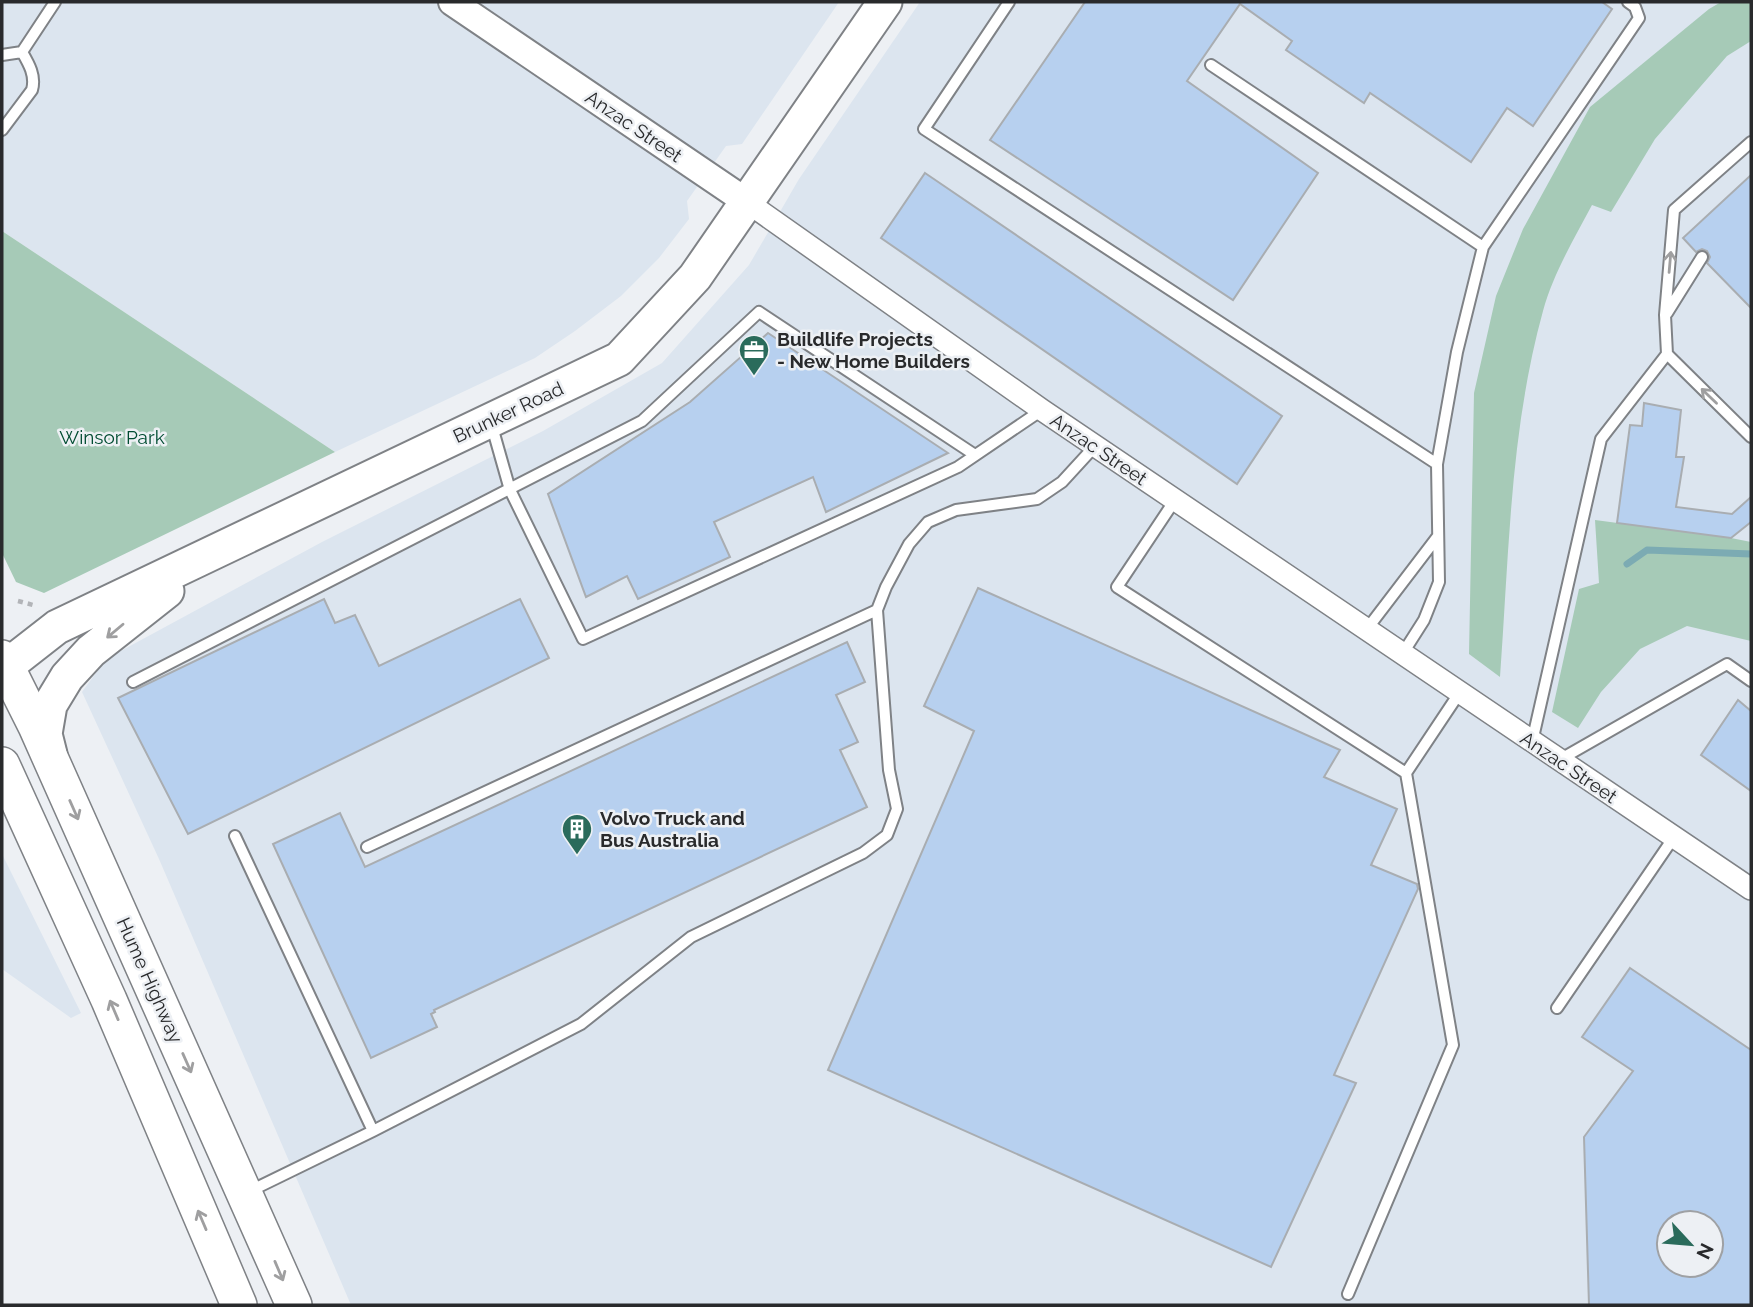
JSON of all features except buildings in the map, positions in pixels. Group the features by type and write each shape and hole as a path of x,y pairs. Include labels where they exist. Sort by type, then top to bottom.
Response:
{"highway":[{"name":"Hume Highway","path":"3,664 53,764 293,1305"},
{"path":"2,765 109,1000 239,1305"}],"main road":[{"name":"Brunker Road","path":"3,664 57,627 619,359 695,278 885,2"},
{"path":"53,764 45,734 50,705 67,677 91,651 124,623 228,545"}],"street":[{"name":"Anzac Street","path":"452,2 747,202 1042,411 1751,889"}],"lane":[{"path":"2,55 22,52 55,2"},
{"path":"1009,2 924,129 1437,464"},
{"path":"1402,653 1424,620 1439,582 1437,464 1457,352 1483,247 1639,18 1635,7 1628,2"},
{"path":"2,130 32,90 34,82 30,66 22,52"},
{"path":"1211,65 1483,247"},
{"path":"1532,742 1601,439 1667,354 1665,315 1675,210 1751,142"},
{"path":"1665,315 1702,257"},
{"path":"133,681 642,421 759,312 975,455"},
{"path":"1667,354 1751,437"},
{"path":"491,421 510,490 583,639 958,467 1042,411"},
{"path":"245,1193 373,1131 581,1024 691,937 863,853 887,835 897,809 889,770 877,610 886,587 909,544 928,522 956,510 1037,499 1062,482 1095,446"},
{"path":"1175,500 1116,587 1406,773"},
{"path":"1367,629 1438,536"},
{"path":"367,847 877,610"},
{"path":"1559,760 1727,664 1751,681"},
{"path":"1348,1294 1453,1045 1406,773 1460,692"},
{"path":"235,836 373,1131"},
{"path":"1557,1008 1674,838"}],"path":[{"path":"18,601 37,606"}],"shaded area":[{"path":"2,2 839,2 742,144 726,146 687,201 689,219 659,258 621,296 535,358 335,452 2,231"},
{"path":"920,2 1751,2 1751,1305 351,1305 159,859 82,692 106,659 322,542 543,431 662,363 749,265 799,179"},
{"path":"2,854 81,1013 71,1018 2,969"}],"green space":[{"path":"1721,2 1751,2 1751,41 1727,56 1655,139 1611,212 1592,205 1564,257 1547,297 1532,356 1517,447 1500,677 1469,654 1474,393 1496,296 1523,229 1590,107"},
{"name":"Winsor Park","path":"2,231 335,452 44,593 16,582 2,553"},
{"path":"1595,520 1751,542 1751,641 1687,626 1640,649 1601,692 1578,728 1552,712 1579,589 1599,583"}],"waterway":[{"path":"1627,564 1647,550 1751,554"}],"place":[{"name":"Buildlife Projects - New Home Builders","path":"754,377"},
{"name":"Volvo Truck and Bus Australia","path":"577,856"}]}
